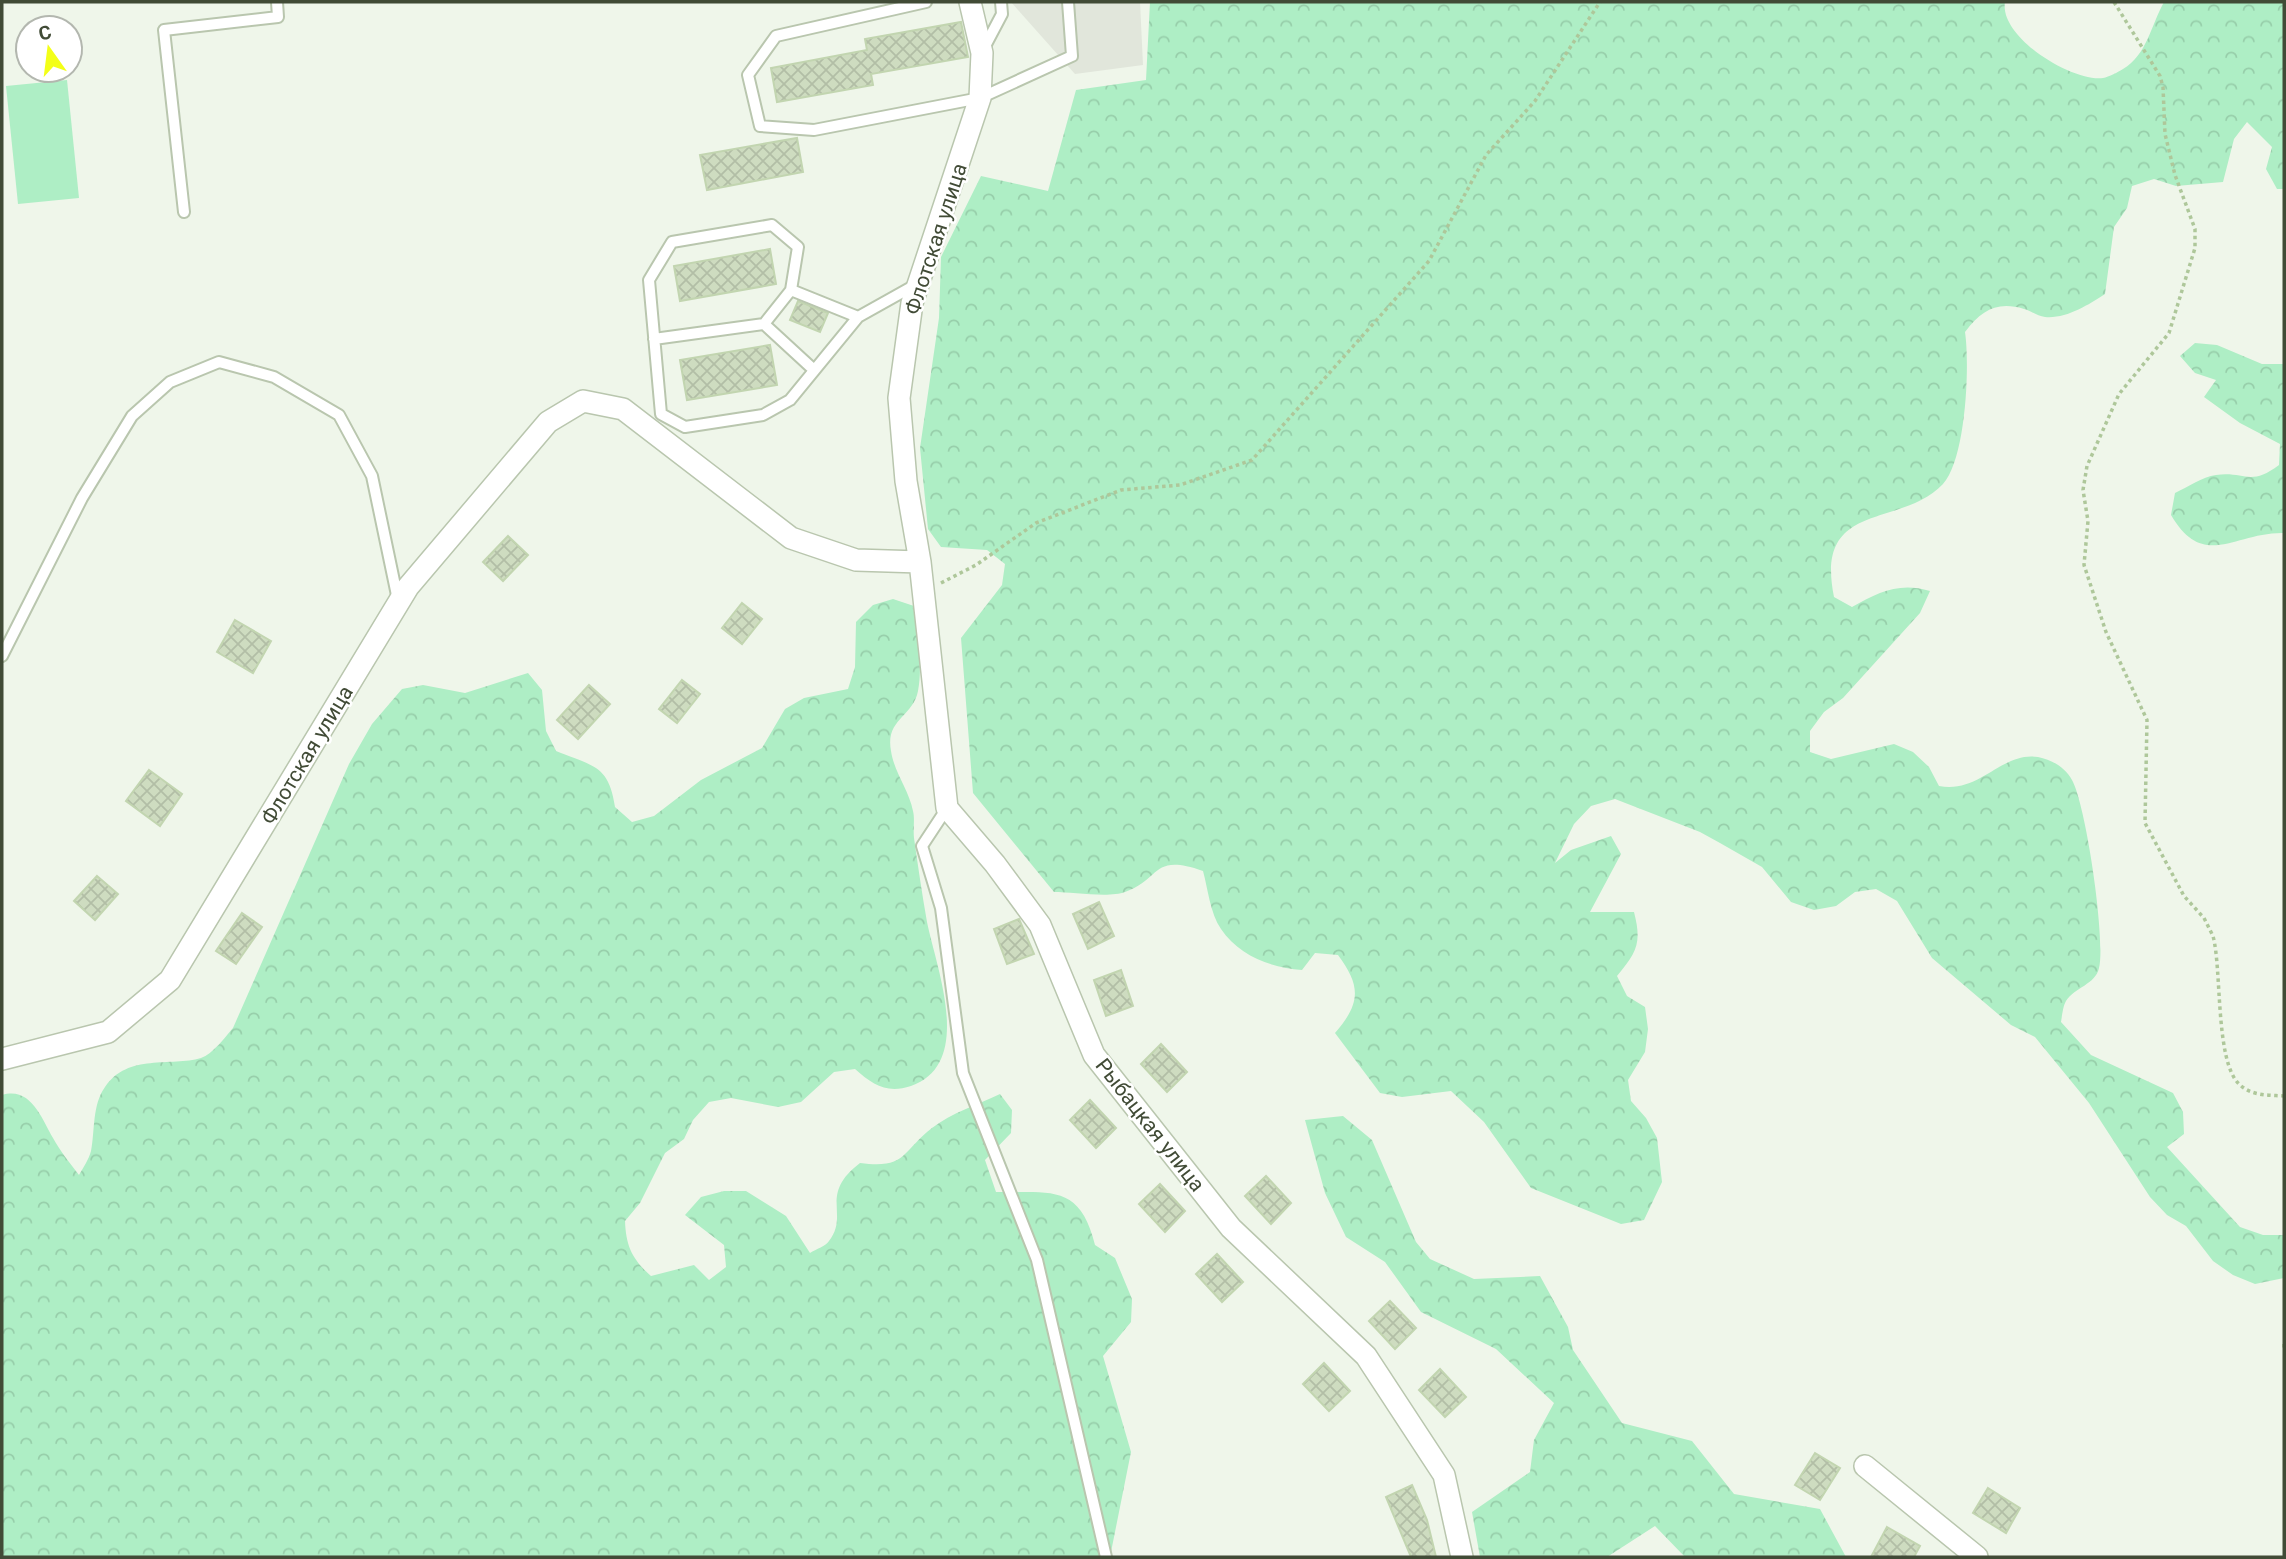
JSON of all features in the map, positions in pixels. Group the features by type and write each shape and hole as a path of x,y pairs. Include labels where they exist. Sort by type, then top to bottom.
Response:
{"street":[{"name":"Флотская улица","path":"2,1059 108,1032 170,980 408,587 548,422 583,401 623,409 791,538 856,560 920,562 906,481 899,398 918,283 980,98 982,53 970,2"},
{"path":"920,562 947,808"},
{"name":"Рыбацкая улица","path":"947,808 995,864 1040,925 1094,1055 1231,1228 1366,1356 1444,1475 1462,1557"},
{"path":"1865,1466 1977,1557"}],"lane":[{"path":"184,212 164,30 278,17 277,2"},
{"path":"926,2 776,36 748,75 760,125 814,130 980,98 1072,56 1068,2"},
{"path":"982,53 1002,13 1001,2"},
{"path":"654,339 764,324 791,290 798,247 772,225 672,242 649,280 654,339 661,414 685,427 763,415 790,400 858,317 918,283"},
{"path":"791,290 858,317"},
{"path":"764,324 814,370"},
{"path":"2,656 82,498 132,416 170,382 219,362 274,377 340,415 372,476 399,603"},
{"path":"947,808 922,846 941,908 963,1073 1037,1260 1106,1557"}],"path":[{"path":"923,592 976,565 1036,523 1121,491 1180,485 1252,460 1429,261 1486,155 1535,100 1600,2"},
{"path":"2114,2 2160,76 2165,135 2196,239 2187,283 2173,325 2163,342 2119,394 2087,466 2083,490 2088,521 2084,565 2106,632 2147,720 2146,823 2184,896 2204,918 2213,936 2231,1071 2240,1085 2252,1092 2284,1096"},
{"path":"2284,1344 2284,1350"}],"shaded area":[{"path":"1011,2 1140,2 1143,65 1075,74"}],"green space":[{"path":"1150,2 2005,2 2006,15 2013,29 2040,55 2074,73 2103,78 2123,69 2138,56 2164,2 2284,2 2284,189 2277,189 2266,169 2272,147 2247,122 2234,139 2223,182 2176,186 2154,179 2132,186 2127,208 2114,227 2105,294 2084,307 2061,316 2045,317 2006,306 1991,309 1971,324 1965,332 1967,366 1964,411 1957,454 1951,472 1943,484 1925,498 1849,530 1837,544 1831,566 1834,597 1852,607 1871,597 1899,588 1930,591 1920,613 1843,698 1824,712 1810,731 1810,752 1831,759 1894,744 1913,752 1929,767 1939,786 1967,784 2013,760 2025,757 2048,760 2066,771 2077,794 2089,843 2100,930 2100,953 2097,973 2066,1001 2061,1022 2091,1055 2173,1093 2183,1112 2184,1134 2167,1147 2240,1227 2263,1235 2284,1235 2284,1278 2255,1284 2233,1275 2213,1261 2186,1226 2167,1215 2150,1197 2089,1103 2035,1037 2011,1025 1932,958 1897,901 1876,889 1855,892 1836,906 1814,910 1791,902 1762,867 1700,832 1615,799 1591,806 1574,824 1555,863 1571,850 1611,836 1621,854 1590,912 1634,912 1638,932 1636,947 1617,976 1627,996 1645,1007 1648,1029 1645,1052 1628,1080 1631,1101 1646,1118 1657,1138 1662,1182 1644,1220 1621,1224 1531,1188 1484,1122 1451,1091 1402,1097 1380,1093 1335,1033 1350,1013 1355,994 1351,976 1338,955 1315,953 1302,970 1279,967 1257,959 1237,947 1217,923 1203,871 1186,866 1165,866 1137,887 1118,894 1054,892 973,793 961,638 1002,585 1005,564 987,550 941,547 928,529 920,448 939,318 941,257 981,176 1048,191 1076,90 1146,80"},
{"path":"67,84 79,198 18,204 6,86"},
{"path":"2195,343 2217,345 2262,364 2284,364 2284,533 2208,545 2183,532 2171,515 2175,493 2200,480 2226,474 2254,477 2279,465 2280,444 2240,423 2204,397 2216,380 2195,373 2180,356"},
{"path":"893,599 914,606 918,637 918,691 911,707 892,732 890,740 893,759 913,811 914,838 925,912 943,988 947,1036 942,1057 930,1074 911,1086 902,1088 881,1086 855,1069 834,1072 801,1102 778,1107 731,1098 709,1102 693,1120 684,1139 665,1153 640,1203 625,1221 627,1238 631,1252 651,1276 694,1265 709,1280 726,1267 724,1245 685,1215 701,1197 724,1191 746,1191 786,1216 810,1253 828,1243 835,1231 840,1185 847,1174 860,1163 895,1161 940,1123 1000,1094 1012,1110 1011,1133 985,1160 996,1192 1047,1193 1071,1201 1089,1225 1095,1245 1115,1258 1132,1299 1131,1322 1103,1356 1131,1452 1110,1557 2,1557 2,1095 21,1095 34,1106 79,1175 91,1151 98,1102 114,1076 138,1065 201,1058 218,1045 233,1028 349,764 372,724 402,689 423,685 465,693 528,673 542,690 546,731 556,751 597,769 608,783 615,807 632,822 654,816 701,780 762,748 785,709 804,698 848,689 855,667 856,622 873,605"},
{"path":"1343,1116 1372,1140 1416,1242 1430,1259 1474,1279 1540,1276 1568,1327 1573,1350 1622,1423 1692,1441 1734,1494 1820,1509 1846,1557 1685,1557 1655,1526 1607,1557 1480,1557 1472,1512 1530,1472 1534,1440 1554,1403 1496,1349 1421,1312 1385,1262 1346,1237 1325,1193 1305,1120"}],"building":[{"path":"961,22 968,57 871,74 873,85 777,102 771,68 867,50 865,39"},
{"path":"797,138 803,172 707,190 700,155"},
{"path":"770,249 776,284 680,301 674,266"},
{"path":"798,301 828,313 820,332 790,320"},
{"path":"770,345 777,385 687,400 680,360"},
{"path":"508,536 528,555 503,581 483,562"},
{"path":"742,603 762,619 742,644 722,628"},
{"path":"235,620 271,641 253,673 217,652"},
{"path":"682,680 700,694 677,723 659,709"},
{"path":"589,685 610,704 578,739 557,720"},
{"path":"149,770 182,794 160,826 126,801"},
{"path":"97,876 118,894 95,920 74,901"},
{"path":"1099,902 1114,936 1088,949 1073,914"},
{"path":"242,913 262,927 236,964 216,951"},
{"path":"1019,919 1034,954 1007,964 994,929"},
{"path":"1121,970 1133,1006 1106,1016 1094,980"},
{"path":"1161,1044 1187,1072 1167,1092 1141,1064"},
{"path":"1090,1100 1116,1128 1096,1148 1070,1120"},
{"path":"1266,1176 1291,1203 1271,1224 1245,1196"},
{"path":"1160,1184 1185,1211 1165,1232 1139,1204"},
{"path":"1217,1254 1243,1282 1222,1302 1196,1274"},
{"path":"1390,1301 1416,1328 1395,1349 1369,1321"},
{"path":"1324,1363 1350,1391 1329,1411 1303,1384"},
{"path":"1440,1369 1466,1397 1445,1417 1419,1390"},
{"path":"1815,1453 1840,1468 1820,1500 1795,1485"},
{"path":"1412,1485 1427,1520 1436,1557 1411,1557 1386,1497"},
{"path":"1988,1488 2020,1508 2006,1533 1973,1513"},
{"path":"1887,1527 1920,1546 1914,1557 1871,1557"}]}
